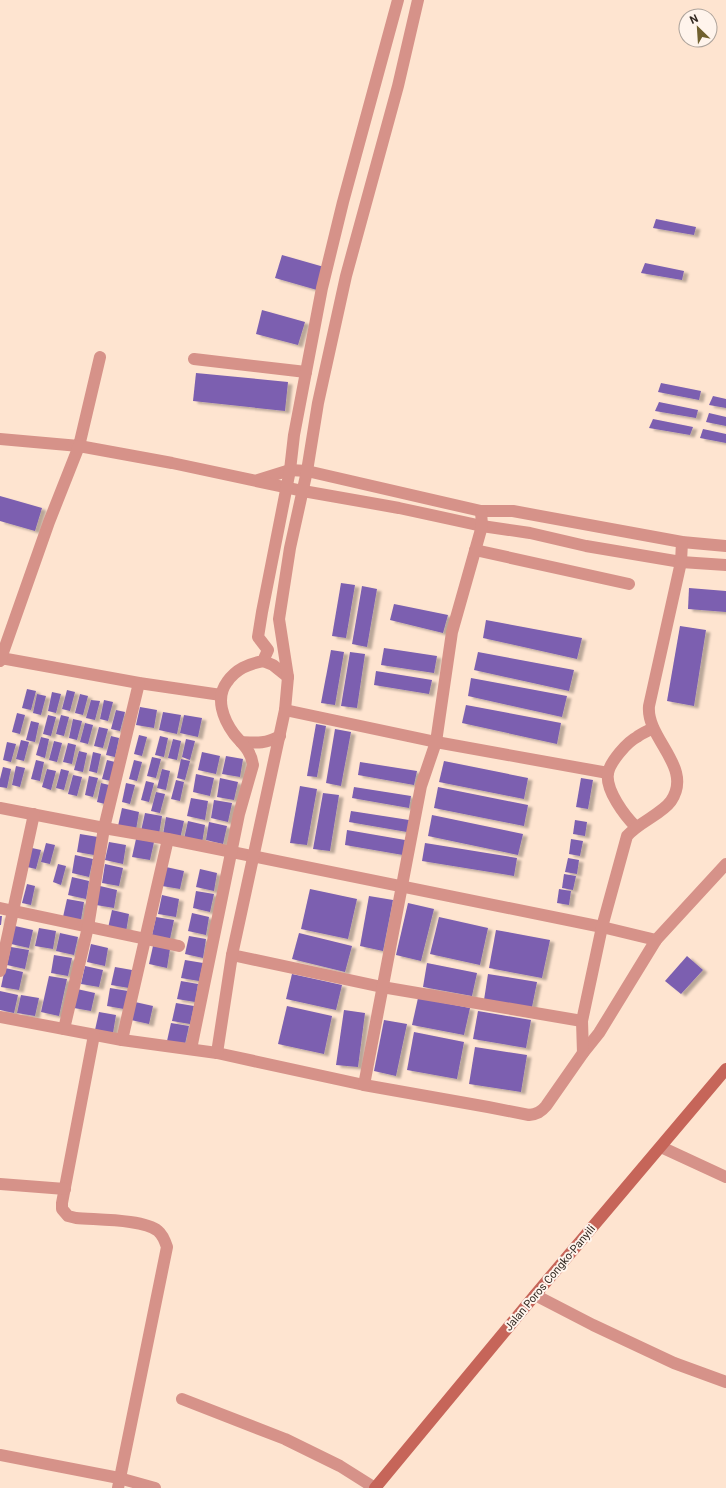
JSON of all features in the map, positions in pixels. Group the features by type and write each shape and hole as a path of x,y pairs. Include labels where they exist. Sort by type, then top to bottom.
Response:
{"main road":[{"name":"Jalan Poros Congko-Panyili","path":"375,1488 535,1295 726,1069"}],"street":[{"path":"263,661 268,650 258,637 263,604 287,487 294,435 322,288 398,0"},
{"path":"217,1053 232,955 285,710 288,677 279,619 290,548 307,471 318,402 344,284 398,86 418,0"},
{"path":"349,183 370,188"},
{"path":"100,357 79,446 49,522 0,659 221,695"},
{"path":"194,359 306,372"},
{"path":"0,439 79,446 172,463 303,491 399,508 482,526 530,533 586,546 681,562 726,565"},
{"path":"257,481 290,470 307,471 481,511 513,510 682,542 726,546"},
{"path":"364,1085 421,786 436,742 452,632 482,526 481,511"},
{"path":"583,1053 582,1021 602,927 627,836 636,827 670,802 675,794 677,784 673,763 649,720 649,706 681,562 682,542"},
{"path":"475,550 629,584"},
{"path":"191,1049 239,814 253,765 252,757 234,734 224,717 221,706 221,695 224,684 238,671 250,664 263,661 273,665 288,677"},
{"path":"64,1029 88,927 104,828 140,683"},
{"path":"285,710 436,742 608,773"},
{"path":"636,827 626,815 612,792 609,786 608,773 619,754 633,739 653,728"},
{"path":"241,742 268,742 280,736"},
{"path":"0,808 168,839 231,853 402,886 602,927 656,940"},
{"path":"0,971 34,814"},
{"path":"122,1040 168,839"},
{"path":"0,1017 122,1040 217,1053 364,1085 488,1106 529,1115 534,1114 540,1112 546,1106 599,1033 656,940 726,864"},
{"path":"0,908 179,946"},
{"path":"232,955 382,987 582,1021"},
{"path":"94,1035 62,1210 68,1216 76,1218 141,1224 157,1230 167,1247 118,1483"},
{"path":"661,1147 726,1177"},
{"path":"0,1184 65,1189"},
{"path":"535,1295 593,1325 674,1363 726,1382"},
{"path":"182,1398 285,1438 340,1466 375,1488"},
{"path":"0,1455 118,1483 156,1488"}],"building":[{"path":"656,219 696,227 694,235 653,228"},
{"path":"282,255 324,267 317,290 275,278"},
{"path":"645,263 684,271 682,280 641,273"},
{"path":"262,310 305,322 298,345 256,334"},
{"path":"196,373 288,382 285,411 193,401"},
{"path":"661,383 701,391 699,400 658,392"},
{"path":"713,396 726,399 726,408 709,405"},
{"path":"659,402 698,410 696,418 655,411"},
{"path":"709,413 726,417 726,426 706,422"},
{"path":"653,419 693,427 690,435 649,428"},
{"path":"703,429 726,434 726,443 700,438"},
{"path":"0,496 42,508 35,531 0,521"},
{"path":"341,583 355,585 346,638 332,636"},
{"path":"362,586 377,589 367,647 352,644"},
{"path":"689,588 726,591 726,612 688,609"},
{"path":"394,604 448,615 443,633 390,620"},
{"path":"486,620 582,638 577,659 483,638"},
{"path":"680,626 706,630 694,706 667,701"},
{"path":"384,648 437,656 434,673 381,665"},
{"path":"331,650 344,652 335,705 321,703"},
{"path":"350,652 365,654 357,708 341,706"},
{"path":"478,652 574,670 569,691 474,670"},
{"path":"376,671 432,680 429,694 374,685"},
{"path":"471,678 567,696 562,717 468,696"},
{"path":"27,689 36,691 31,710 22,708"},
{"path":"67,690 75,692 70,711 62,709"},
{"path":"52,692 61,694 56,713 48,711"},
{"path":"37,694 46,696 41,715 33,713"},
{"path":"80,694 88,696 83,715 75,713"},
{"path":"91,700 100,701 95,720 86,718"},
{"path":"104,700 113,702 108,721 100,719"},
{"path":"466,705 561,723 557,744 462,723"},
{"path":"140,707 157,710 154,728 136,725"},
{"path":"116,710 125,712 120,731 111,729"},
{"path":"163,712 181,715 177,734 159,730"},
{"path":"17,713 25,715 20,734 12,732"},
{"path":"48,715 56,717 51,736 43,734"},
{"path":"61,715 69,717 64,736 56,734"},
{"path":"184,715 202,718 198,737 180,733"},
{"path":"73,719 82,721 77,740 69,738"},
{"path":"31,721 39,723 35,742 26,740"},
{"path":"85,723 93,725 88,744 80,742"},
{"path":"316,724 326,726 317,777 307,776"},
{"path":"99,727 108,729 103,748 94,746"},
{"path":"335,729 351,732 341,786 326,783"},
{"path":"139,735 147,737 142,756 134,754"},
{"path":"111,736 119,738 115,757 106,755"},
{"path":"160,736 168,738 164,757 155,755"},
{"path":"41,737 49,739 45,758 36,755"},
{"path":"173,739 181,741 177,760 168,758"},
{"path":"186,739 195,741 190,760 182,757"},
{"path":"21,740 29,742 24,761 16,759"},
{"path":"54,741 62,743 57,762 49,760"},
{"path":"7,742 16,744 11,762 3,760"},
{"path":"68,743 76,745 72,764 63,762"},
{"path":"79,751 87,753 83,772 74,770"},
{"path":"93,752 101,754 97,773 89,771"},
{"path":"202,752 220,756 216,774 198,770"},
{"path":"226,756 243,759 240,777 222,774"},
{"path":"152,757 161,759 156,778 147,776"},
{"path":"181,759 190,761 185,780 177,778"},
{"path":"36,760 44,762 40,781 31,779"},
{"path":"107,760 115,762 111,781 102,779"},
{"path":"134,760 142,762 137,781 129,779"},
{"path":"444,761 528,778 524,799 439,782"},
{"path":"360,762 417,771 414,785 358,775"},
{"path":"16,766 25,768 20,787 12,785"},
{"path":"3,767 11,769 7,788 0,787"},
{"path":"47,769 56,771 51,790 42,787"},
{"path":"61,769 69,771 64,790 56,788"},
{"path":"162,769 170,771 166,790 157,788"},
{"path":"196,774 214,778 210,796 193,792"},
{"path":"73,775 82,777 77,796 68,794"},
{"path":"89,776 98,778 93,797 85,795"},
{"path":"220,778 238,782 234,800 217,797"},
{"path":"581,778 593,780 588,809 576,807"},
{"path":"176,780 184,782 180,801 171,799"},
{"path":"146,781 154,783 149,802 141,800"},
{"path":"101,783 109,785 105,804 97,802"},
{"path":"126,783 135,785 130,804 122,802"},
{"path":"300,786 317,789 307,845 290,843"},
{"path":"354,787 411,796 409,808 352,798"},
{"path":"438,787 528,805 524,826 434,808"},
{"path":"156,792 165,794 160,813 151,811"},
{"path":"323,793 339,795 330,851 313,849"},
{"path":"191,798 208,801 205,820 187,816"},
{"path":"214,800 232,803 228,822 211,818"},
{"path":"122,808 139,812 136,830 118,826"},
{"path":"351,811 409,820 407,832 349,822"},
{"path":"145,813 162,816 159,834 141,831"},
{"path":"432,815 523,834 518,855 428,836"},
{"path":"166,817 184,821 180,839 163,835"},
{"path":"575,820 587,822 585,836 573,834"},
{"path":"188,821 205,825 202,843 184,839"},
{"path":"209,822 227,826 223,844 206,840"},
{"path":"347,830 405,840 403,855 345,845"},
{"path":"80,834 98,837 94,855 77,852"},
{"path":"136,839 154,842 150,860 132,857"},
{"path":"571,839 583,841 580,856 569,854"},
{"path":"109,842 126,845 123,864 105,860"},
{"path":"46,843 55,845 50,864 41,862"},
{"path":"425,843 517,858 514,876 422,861"},
{"path":"32,848 41,850 36,869 27,867"},
{"path":"75,855 93,859 89,877 72,873"},
{"path":"568,858 579,860 577,874 565,872"},
{"path":"58,864 66,866 61,885 53,882"},
{"path":"105,864 123,868 119,886 102,883"},
{"path":"166,867 184,871 180,889 162,886"},
{"path":"200,869 217,873 214,891 196,887"},
{"path":"564,874 576,876 573,890 562,888"},
{"path":"72,877 89,881 86,899 68,895"},
{"path":"27,884 35,886 31,905 22,903"},
{"path":"100,886 117,890 114,908 96,905"},
{"path":"310,889 357,899 348,939 301,929"},
{"path":"559,889 571,891 569,905 557,903"},
{"path":"196,891 214,894 210,912 193,908"},
{"path":"162,895 179,899 176,917 158,914"},
{"path":"369,896 393,900 383,951 360,946"},
{"path":"67,899 84,902 81,920 63,917"},
{"path":"408,903 434,909 421,961 396,955"},
{"path":"112,910 129,914 126,932 108,928"},
{"path":"192,913 209,917 206,935 188,931"},
{"path":"0,916 2,916 1,925 0,925"},
{"path":"156,917 174,920 170,939 152,935"},
{"path":"439,917 488,928 480,965 430,954"},
{"path":"15,926 33,930 29,948 11,944"},
{"path":"39,928 56,931 53,949 35,946"},
{"path":"496,930 550,940 542,978 489,968"},
{"path":"60,933 78,937 74,955 56,951"},
{"path":"299,933 352,946 345,972 292,959"},
{"path":"189,936 206,939 203,958 185,954"},
{"path":"91,944 108,948 105,966 87,962"},
{"path":"153,946 170,949 167,968 149,964"},
{"path":"11,947 29,950 25,969 7,965"},
{"path":"54,955 72,958 68,976 51,973"},
{"path":"687,956 703,970 681,994 665,981"},
{"path":"185,960 203,963 199,981 181,978"},
{"path":"427,963 477,973 472,996 423,987"},
{"path":"85,966 103,970 99,987 81,984"},
{"path":"115,967 132,970 129,988 111,985"},
{"path":"5,968 23,972 19,990 1,987"},
{"path":"292,974 342,985 336,1010 286,999"},
{"path":"488,974 537,982 532,1007 484,1000"},
{"path":"49,976 67,979 59,1016 41,1012"},
{"path":"181,981 198,984 195,1002 177,999"},
{"path":"110,988 128,991 124,1009 107,1006"},
{"path":"77,989 95,993 91,1011 74,1008"},
{"path":"0,991 18,995 14,1013 0,1010"},
{"path":"21,995 39,998 35,1016 17,1013"},
{"path":"418,998 470,1008 464,1035 412,1025"},
{"path":"135,1002 153,1006 149,1024 131,1020"},
{"path":"176,1003 194,1006 190,1024 172,1021"},
{"path":"287,1006 332,1016 324,1054 278,1044"},
{"path":"344,1010 365,1013 358,1067 336,1065"},
{"path":"478,1011 531,1020 526,1048 473,1039"},
{"path":"99,1012 116,1015 113,1033 95,1030"},
{"path":"384,1020 407,1024 396,1076 374,1071"},
{"path":"171,1023 189,1026 185,1044 167,1041"},
{"path":"414,1032 464,1042 457,1079 407,1070"},
{"path":"475,1047 527,1055 521,1092 469,1084"}]}
